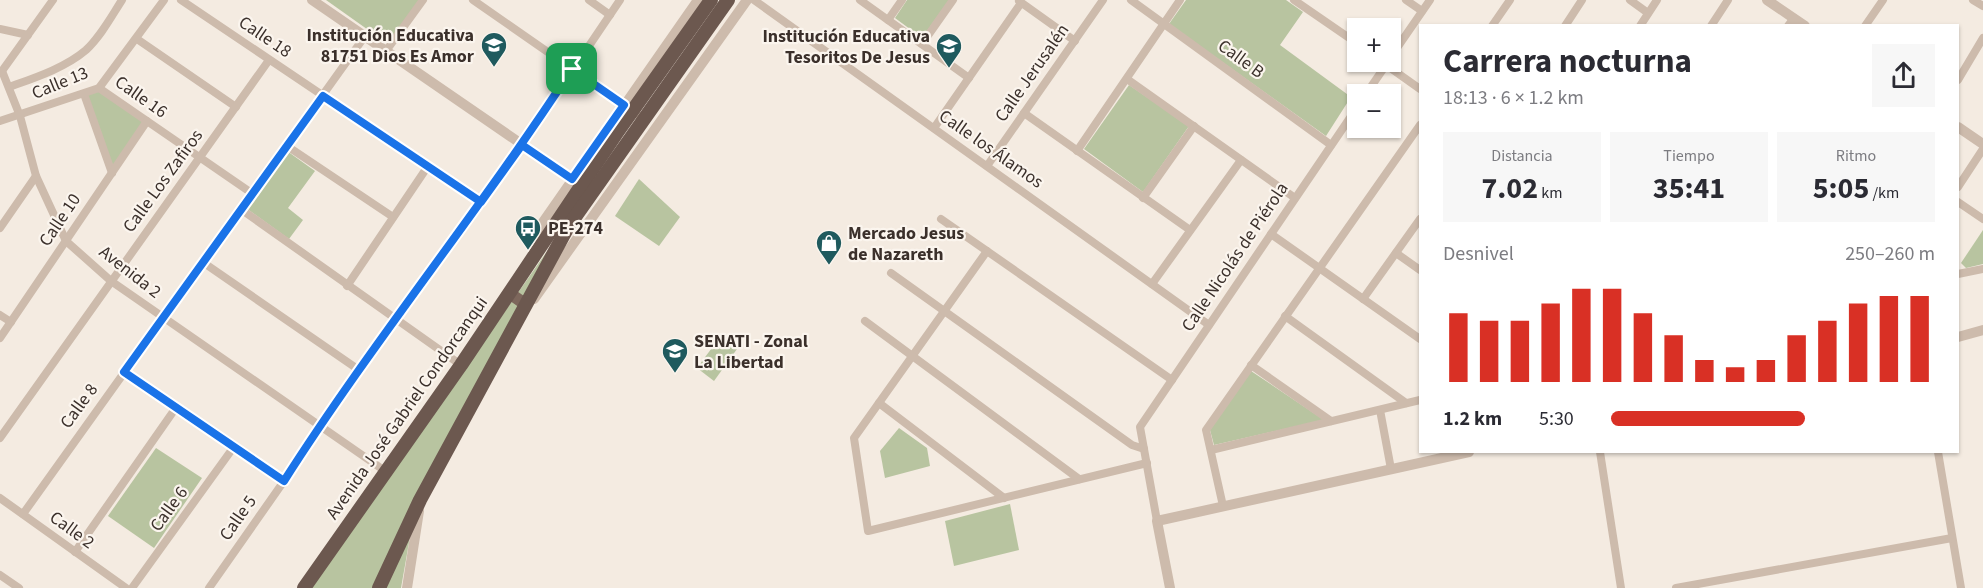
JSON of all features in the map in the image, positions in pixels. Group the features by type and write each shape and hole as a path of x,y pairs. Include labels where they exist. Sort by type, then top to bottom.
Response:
{"highway":[{"name":"Avenida José Gabriel Condorcanqui","path":"304,588 461,366 582,186 628,108 711,0"},
{"name":"Avenida José Gabriel Condorcanqui","path":"379,588 420,500 568,227 582,186 645,119 728,0"}],"main road":[{"path":"509,293 525,304"}],"street":[{"path":"1,70 53,0"},
{"path":"9,87 41,76 84,51 100,34 122,0"},
{"name":"Calle 13","path":"0,121 99,88 164,0"},
{"name":"Calle 18","path":"181,0 481,202"},
{"path":"312,0 582,186"},
{"path":"386,51 423,0"},
{"path":"473,0 645,119"},
{"path":"590,0 610,15"},
{"name":"Calle 5","path":"208,588 284,481 319,426 522,145 620,0"},
{"name":"Avenida José Gabriel Condorcanqui","path":"628,108 698,0"},
{"name":"Avenida José Gabriel Condorcanqui","path":"513,325 574,245 747,0"},
{"name":"Calle los Álamos","path":"753,0 1209,325"},
{"path":"860,0 969,78"},
{"path":"888,20 902,0"},
{"path":"922,44 953,0"},
{"name":"Calle Jerusalén","path":"987,166 1103,0"},
{"name":"Calle B","path":"1131,0 1331,145"},
{"path":"1077,151 1180,0"},
{"path":"1294,0 1347,36"},
{"path":"1406,0 1422,11"},
{"path":"1401,41 1430,0"},
{"path":"1493,24 1510,0"},
{"path":"1566,24 1582,0"},
{"path":"1630,0 1648,13"},
{"path":"1641,24 1657,0"},
{"path":"1712,24 1728,0"},
{"path":"1769,0 1791,22"},
{"path":"1866,24 1883,0"},
{"path":"1973,0 1983,6"},
{"path":"934,128 1019,2 1075,41"},
{"path":"0,29 28,35"},
{"name":"Calle 8","path":"23,514 365,36"},
{"path":"1959,78 1983,38"},
{"path":"137,39 236,107"},
{"name":"Calle Los Zafiros","path":"0,438 269,60"},
{"name":"Avenida 2","path":"1,70 20,116 36,176 66,241 111,281 385,471"},
{"path":"1400,72 1419,88"},
{"path":"1127,79 1295,198"},
{"name":"Calle 16","path":"99,88 253,194"},
{"path":"84,94 112,172"},
{"path":"1024,113 1190,230"},
{"name":"Calle 10","path":"0,338 147,121"},
{"name":"Calle Nicolás de Piérola","path":"1144,448 1140,427 1347,122"},
{"path":"1143,198 1194,126"},
{"path":"1223,507 1206,430 1419,126"},
{"path":"1959,128 1983,144"},
{"path":"287,146 393,217"},
{"path":"1959,185 1983,149"},
{"path":"1152,284 1241,160"},
{"path":"347,286 428,166"},
{"path":"0,228 36,176"},
{"path":"1959,203 1983,219"},
{"path":"242,210 461,366"},
{"path":"941,219 1172,380"},
{"path":"1363,298 1419,220"},
{"path":"1271,234 1419,338"},
{"path":"987,251 854,438 868,531 1147,463"},
{"path":"1396,253 1419,269"},
{"path":"204,263 359,370"},
{"path":"1960,272 1983,269"},
{"path":"891,273 1132,445 1144,448 1170,588"},
{"path":"0,315 11,322"},
{"path":"1285,316 1406,403"},
{"path":"866,321 1078,479"},
{"path":"1959,337 1983,330"},
{"path":"1251,364 1331,421"},
{"path":"124,372 175,409 284,481"},
{"path":"1210,450 1419,400"},
{"path":"879,403 1004,498"},
{"path":"75,552 175,409"},
{"path":"1380,410 1391,469"},
{"name":"Calle 6","path":"132,588 233,448"},
{"path":"1157,521 1464,453"},
{"path":"1600,453 1621,588"},
{"path":"1938,453 1961,588"},
{"name":"Calle 2","path":"0,498 126,588"},
{"path":"407,588 420,500"},
{"path":"1676,588 1952,538"},
{"path":"0,575 19,588"}],"green space":[{"path":"326,0 419,0 388,44"},
{"path":"907,0 949,0 922,38 895,18"},
{"path":"1186,0 1286,0 1303,12 1280,45 1347,94 1347,103 1326,136 1169,24"},
{"path":"1129,85 1189,126 1143,192 1084,149"},
{"path":"99,88 147,121 112,173 84,94"},
{"path":"287,151 315,171 288,208 303,220 289,239 246,208"},
{"path":"639,179 680,217 659,246 615,216"},
{"path":"1983,230 1983,264 1966,268 1961,263"},
{"path":"557,237 414,502 372,588 311,588"},
{"path":"720,337 737,349 714,381 697,368"},
{"path":"1251,371 1324,420 1214,445 1210,430"},
{"path":"899,428 927,448 930,466 885,478 880,451"},
{"path":"156,448 202,478 154,548 108,516"},
{"path":"1010,504 1019,550 954,566 945,521"},
{"path":"411,531 401,588 384,588"}],"place":[{"name":"Institución Educativa 81751 Dios Es Amor","path":"494,68"},
{"name":"Institución Educativa Tesoritos De Jesus","path":"949,69"},
{"name":"PE-274","path":"528,251"},
{"name":"Mercado Jesus de Nazareth","path":"829,266"},
{"name":"SENATI - Zonal La Libertad","path":"675,374"}],"route":[{"path":"572,69 522,145 481,202 395,320 319,426 284,481 175,409 124,372 323,96 481,202 522,145 572,179 624,105 572,69"}]}
